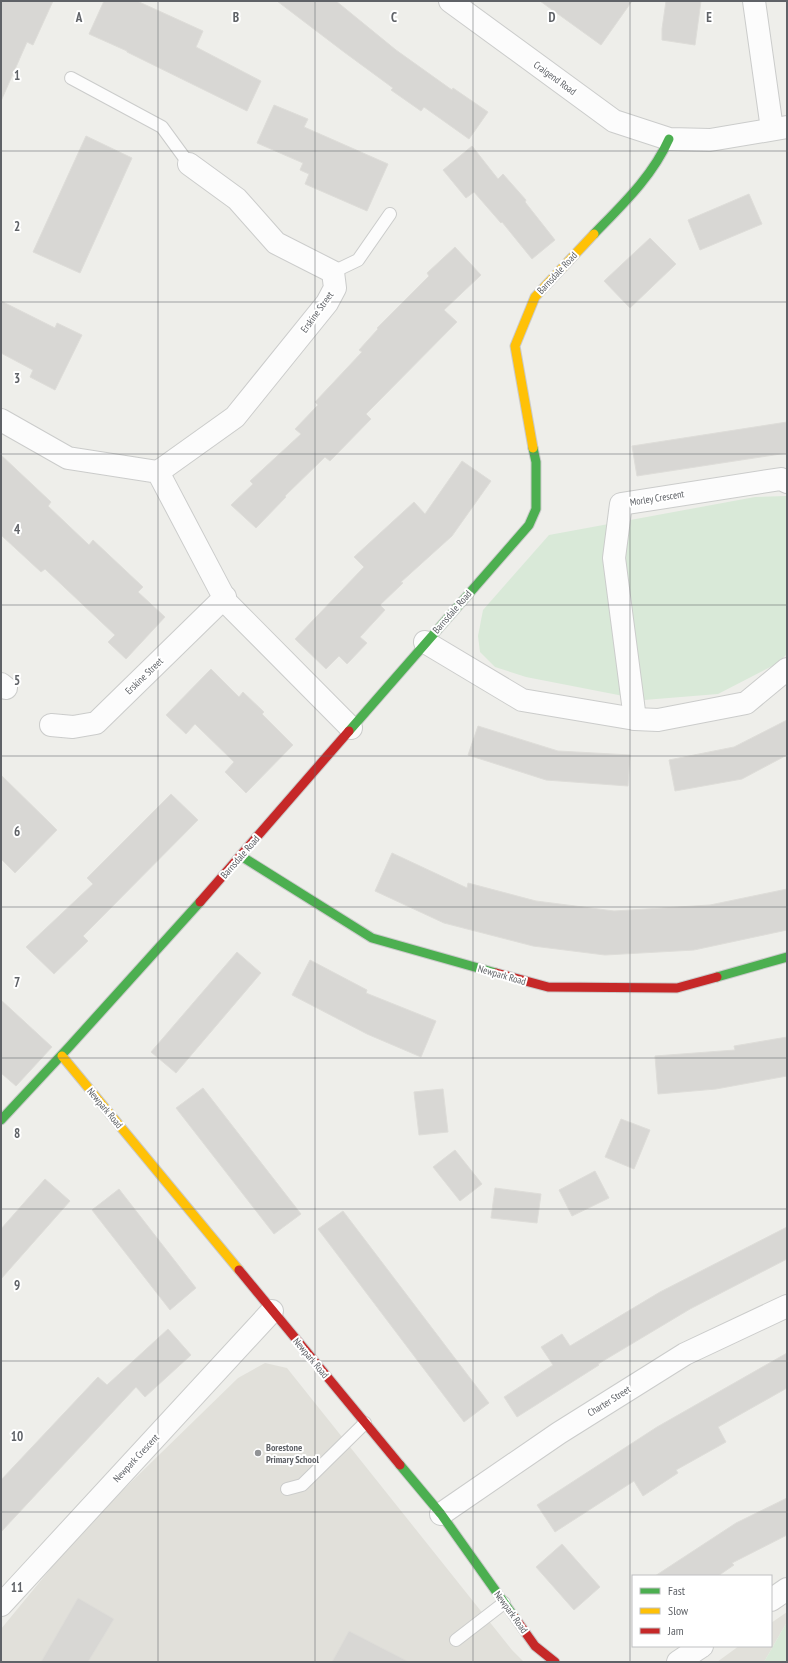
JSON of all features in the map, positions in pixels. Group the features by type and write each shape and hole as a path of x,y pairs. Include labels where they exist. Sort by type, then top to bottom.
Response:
{"street":[{"name":"Craigend Road","path":"450,1 614,121 669,138"},
{"path":"669,138 710,140 780,128 754,1"},
{"name":"Barnsdale Road","path":"1,1120 62,1056 241,856 529,525 536,509 536,462 515,346 535,297 640,185 661,157 669,138"},
{"path":"189,164 237,199 276,243 333,272"},
{"name":"Erskine Street","path":"158,472 235,416 327,303 335,288 333,272"},
{"path":"1,420 68,458 158,472 227,602 351,728"},
{"name":"Morley Crescent","path":"635,719 614,558 621,504 781,479 787,482"},
{"name":"Erskine Street","path":"51,725 73,727 96,723 225,597"},
{"path":"426,642 522,700 635,719 658,720 746,703 787,669"},
{"name":"Newpark Road","path":"241,856 372,938 548,987 677,988 787,957"},
{"name":"Newpark Road","path":"62,1056 441,1514 535,1646 555,1662"},
{"name":"Charter Street","path":"441,1514 559,1432 684,1354 787,1306"},
{"name":"Newpark Crescent","path":"1,1605 272,1311"},
{"path":"772,1599 787,1589"},
{"path":"678,1662 700,1647"}],"lane":[{"path":"71,78 162,127 189,164"},
{"path":"333,272 358,260 390,214"},
{"path":"287,1489 302,1485 365,1423"},
{"path":"456,1640 504,1603"}],"shaded area":[{"name":"Borestone Primary School","path":"265,1363 287,1368 512,1650 524,1662 1,1662 1,1629 84,1528 238,1378"},
{"path":"787,1612 787,1622 764,1662 717,1662 738,1647 772,1647 772,1622"}],"green space":[{"path":"786,496 787,654 778,663 718,694 644,700 526,677 495,667 480,652 478,636 483,610 549,535 755,497"},
{"path":"787,1622 787,1662 764,1662"}],"building":[{"path":"1,1 53,1 33,45 27,42 1,101"},
{"path":"104,1 137,1 203,31 196,47 261,81 247,111 127,51 89,34"},
{"path":"277,1 336,1 396,50 452,90 453,88 488,112 469,139 424,107 421,111 391,90 393,88"},
{"path":"540,1 632,1 601,45"},
{"path":"666,1 701,1 695,45 662,40"},
{"path":"274,105 308,119 304,127 388,164 367,211 305,184 309,174 300,170 303,163 257,143"},
{"path":"86,136 132,158 80,273 33,252"},
{"path":"472,146 498,179 503,174 526,200 525,202 555,240 532,259 502,222 501,223 474,192 466,198 443,170"},
{"path":"749,194 762,224 700,250 688,220"},
{"path":"650,238 676,264 630,308 604,281"},
{"path":"455,247 481,275 444,310 457,322 366,414 371,419 330,461 325,457 285,496 286,497 256,528 231,505 253,484 250,481 301,434 295,429 318,405 315,402 362,352 359,350 378,329 377,328 429,276 427,273"},
{"path":"1,301 55,328 57,323 82,335 55,390 30,377 33,370 1,353"},
{"path":"787,422 787,453 637,476 632,446"},
{"path":"1,455 51,502 48,506 89,545 93,540 143,587 138,592 165,617 126,659 108,642 115,635 45,569 41,572 1,535"},
{"path":"462,461 491,481 452,536 401,582 403,583 380,605 385,610 360,637 367,643 347,664 339,656 326,669 295,639 364,567 354,557 414,502 425,514"},
{"path":"211,669 239,697 243,692 264,712 262,714 293,745 246,793 225,772 234,762 195,724 186,734 166,715"},
{"path":"787,720 787,755 742,779 675,791 669,760 734,747"},
{"path":"478,726 558,751 630,755 628,786 546,780 468,755"},
{"path":"1,775 57,830 15,873 1,859"},
{"path":"171,794 198,820 83,936 88,941 54,974 26,947 93,884 87,878"},
{"path":"392,853 467,888 468,883 536,901 614,911 710,905 787,889 787,930 694,950 605,955 533,946 444,923 375,891"},
{"path":"237,952 261,973 176,1073 151,1052"},
{"path":"310,960 367,990 366,993 436,1021 421,1057 367,1034 292,995"},
{"path":"1,1000 52,1047 16,1086 1,1073"},
{"path":"787,1037 787,1076 716,1089 658,1094 655,1056 735,1050 734,1046"},
{"path":"203,1088 301,1214 274,1234 176,1108"},
{"path":"443,1089 448,1132 419,1135 414,1092"},
{"path":"621,1119 650,1130 634,1169 605,1157"},
{"path":"455,1150 482,1184 460,1201 433,1167"},
{"path":"595,1171 609,1198 572,1216 559,1190"},
{"path":"45,1179 70,1201 1,1279 1,1229"},
{"path":"495,1188 541,1194 537,1223 491,1218"},
{"path":"119,1189 196,1288 170,1310 92,1210"},
{"path":"343,1211 489,1403 464,1422 318,1229"},
{"path":"787,1227 787,1259 690,1309 598,1364 599,1365 517,1417 504,1397 553,1365 541,1347 562,1334 570,1346 660,1292"},
{"path":"168,1329 191,1355 145,1397 136,1387 1,1532 1,1480 98,1377 107,1385"},
{"path":"787,1353 787,1388 718,1427 726,1442 676,1470 678,1473 643,1496 634,1481 555,1532 537,1505 657,1427"},
{"path":"787,1498 787,1535 732,1563 734,1565 719,1575 657,1575 736,1523"},
{"path":"562,1544 600,1587 574,1610 536,1567"},
{"path":"78,1598 114,1619 88,1662 41,1662"},
{"path":"349,1631 409,1662 332,1662"}],"traffic: fast":[{"path":"594,234 636,190 654,166 669,139"},
{"path":"349,731 529,525 536,509 536,462 533,448"},
{"path":"241,856 372,938 496,973"},
{"path":"1,1120 200,902"},
{"path":"717,977 787,957"},
{"path":"400,1465 441,1514 515,1618"}],"traffic: slow":[{"path":"533,448 515,346 535,297 594,234"},
{"path":"62,1056 239,1270"}],"traffic: jam":[{"path":"200,902 349,731"},
{"path":"496,973 548,987 677,988 717,977"},
{"path":"239,1270 400,1465"},
{"path":"515,1618 535,1646 555,1662"}],"place":[{"name":"Borestone Primary School","path":"258,1453"}]}
